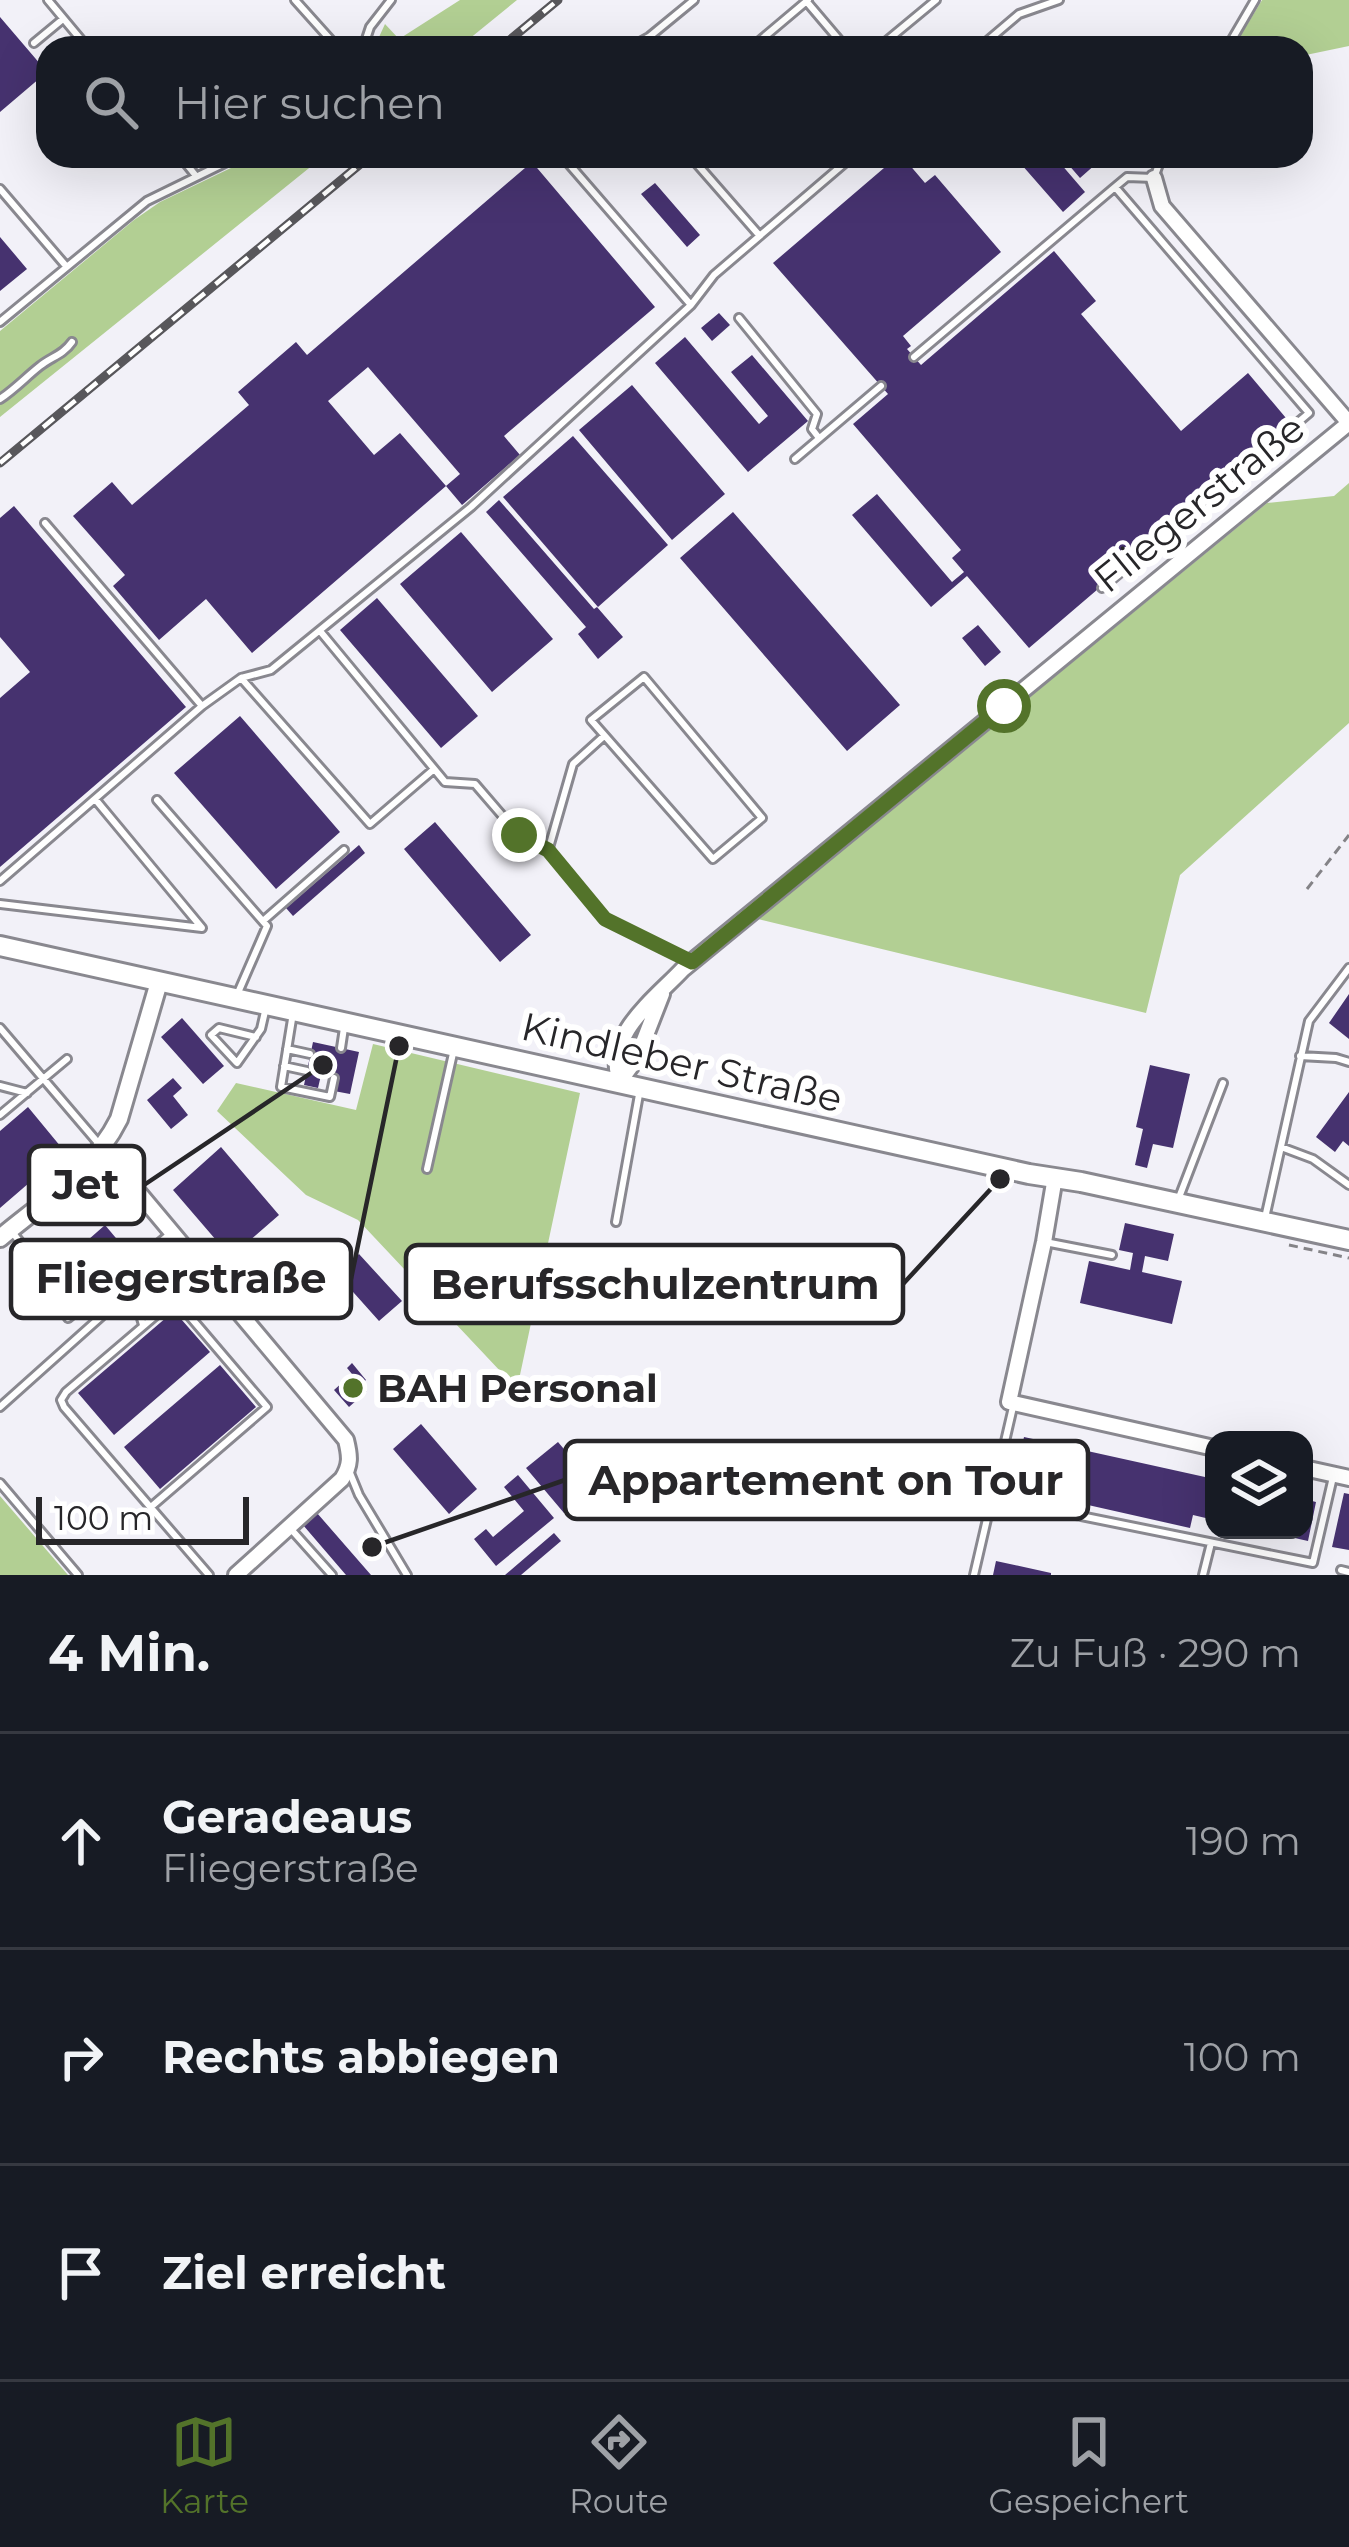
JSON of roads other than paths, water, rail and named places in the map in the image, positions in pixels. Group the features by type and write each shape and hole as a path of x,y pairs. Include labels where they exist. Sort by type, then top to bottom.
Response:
{"main road":[{"name":"Kindleber Straße","path":"0,946 1349,1240"}],"street":[{"name":"Fliegerstraße","path":"620,1081 637,1058 664,990 692,962 1348,423 1162,206 1154,178"},
{"path":"5,1234 103,1148 119,1119 159,982"},
{"path":"103,1148 340,1430 350,1455 348,1469 331,1491 240,1574"},
{"path":"1054,1177 1009,1402 1205,1446"}],"lane":[{"path":"48,0 78,36"},
{"path":"295,0 327,36"},
{"path":"367,36 391,0"},
{"path":"650,36 694,0"},
{"path":"892,36 936,0"},
{"path":"993,36 1019,14 1059,0"},
{"path":"1233,36 1255,0"},
{"path":"765,36 807,1 836,36"},
{"path":"42,36 63,19"},
{"path":"190,168 196,176"},
{"path":"0,322 147,201 213,168"},
{"path":"572,168 691,304"},
{"path":"700,168 760,236"},
{"path":"0,881 202,706 241,678 271,670 471,506 691,304 714,274 839,168"},
{"path":"914,357 1126,177 1154,178 1158,168"},
{"path":"1102,588 1310,413 1115,187"},
{"path":"0,189 66,266"},
{"path":"739,318 817,414 812,429 819,438"},
{"path":"0,399 42,364 63,354 72,342"},
{"path":"795,459 881,386"},
{"path":"45,523 202,706"},
{"path":"320,631 445,782 475,784 519,835 548,850 605,919 692,962"},
{"path":"644,677 763,818 713,859 604,736 591,720 644,677"},
{"path":"241,678 370,824 435,769"},
{"path":"548,850 573,764 604,736"},
{"path":"0,904 202,928 94,799"},
{"path":"158,800 267,926 236,997"},
{"path":"263,921 344,850"},
{"path":"1264,1222 1309,1022 1349,968"},
{"path":"256,1037 218,1028 212,1035 237,1063 256,1037 261,1029 266,1004"},
{"path":"293,1010 281,1087 330,1097 334,1078"},
{"path":"341,1048 345,1021"},
{"path":"0,1028 103,1148"},
{"path":"428,1169 455,1045"},
{"path":"287,1049 310,1054"},
{"path":"1300,1056 1349,1062"},
{"path":"0,1115 67,1059"},
{"path":"284,1066 307,1070"},
{"path":"1177,1203 1223,1083"},
{"path":"0,1086 27,1093"},
{"path":"616,1222 641,1086"},
{"path":"1282,1147 1313,1159 1349,1185"},
{"path":"5,1234 40,1267 68,1318 178,1238"},
{"path":"0,1407 140,1282 178,1238"},
{"path":"1044,1242 1112,1255"},
{"path":"140,1282 138,1308 143,1325"},
{"path":"152,1506 267,1407 175,1298 61,1400 209,1575"},
{"path":"974,1575 1014,1403"},
{"path":"348,1469 406,1575"},
{"path":"992,1498 1312,1563 1341,1476"},
{"path":"0,1484 78,1575"},
{"path":"290,1528 332,1575"},
{"path":"1203,1575 1211,1543"}],"railway":[{"path":"514,36 558,0"},
{"path":"0,463 356,168"}],"place":[{"name":"Fliegerstraße","path":"399,1046"},
{"name":"Jet","path":"323,1065"},
{"name":"Berufsschulzentrum","path":"1000,1179"},
{"name":"BAH Personal","path":"353,1388"},
{"name":"Appartement on Tour","path":"372,1547"}]}
